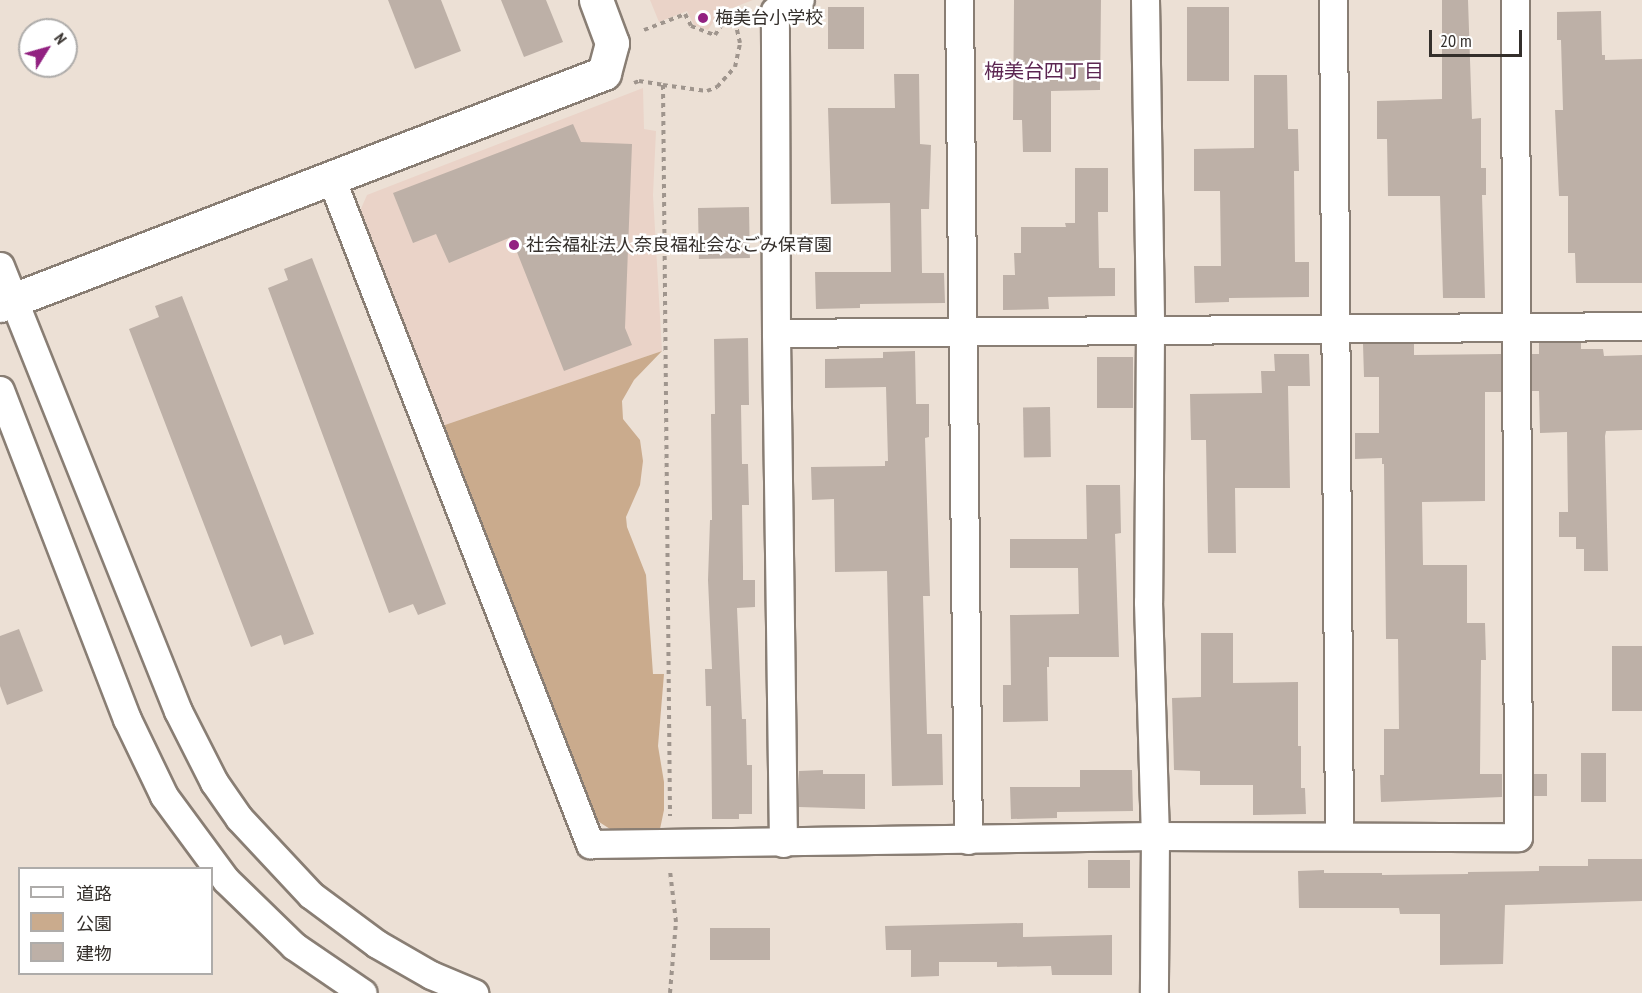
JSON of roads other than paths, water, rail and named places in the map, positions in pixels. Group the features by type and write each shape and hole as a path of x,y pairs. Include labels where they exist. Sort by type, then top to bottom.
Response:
{"street":[{"path":"6,303 604,73 612,43 596,0"},
{"path":"783,843 776,333 775,11 800,0"},
{"path":"960,0 968,840"},
{"path":"1145,0 1150,332 1148,602 1155,836 1154,993"},
{"path":"1332,0 1339,835"},
{"path":"331,178 590,844 1155,836 1518,837 1518,328 1515,0"},
{"path":"0,266 6,303 178,711 214,782 239,818 311,895 377,944 431,975 474,993"},
{"path":"776,333 1150,332 1642,326"},
{"path":"0,390 127,719 164,796 226,880 294,946 363,993"}],"place":[{"name":"梅美台小学校","path":"703,18"},
{"name":"社会福祉法人奈良福祉会なごみ保育園","path":"514,245"}],"district":[{"name":"梅美台四丁目","path":"1044,71"}]}
